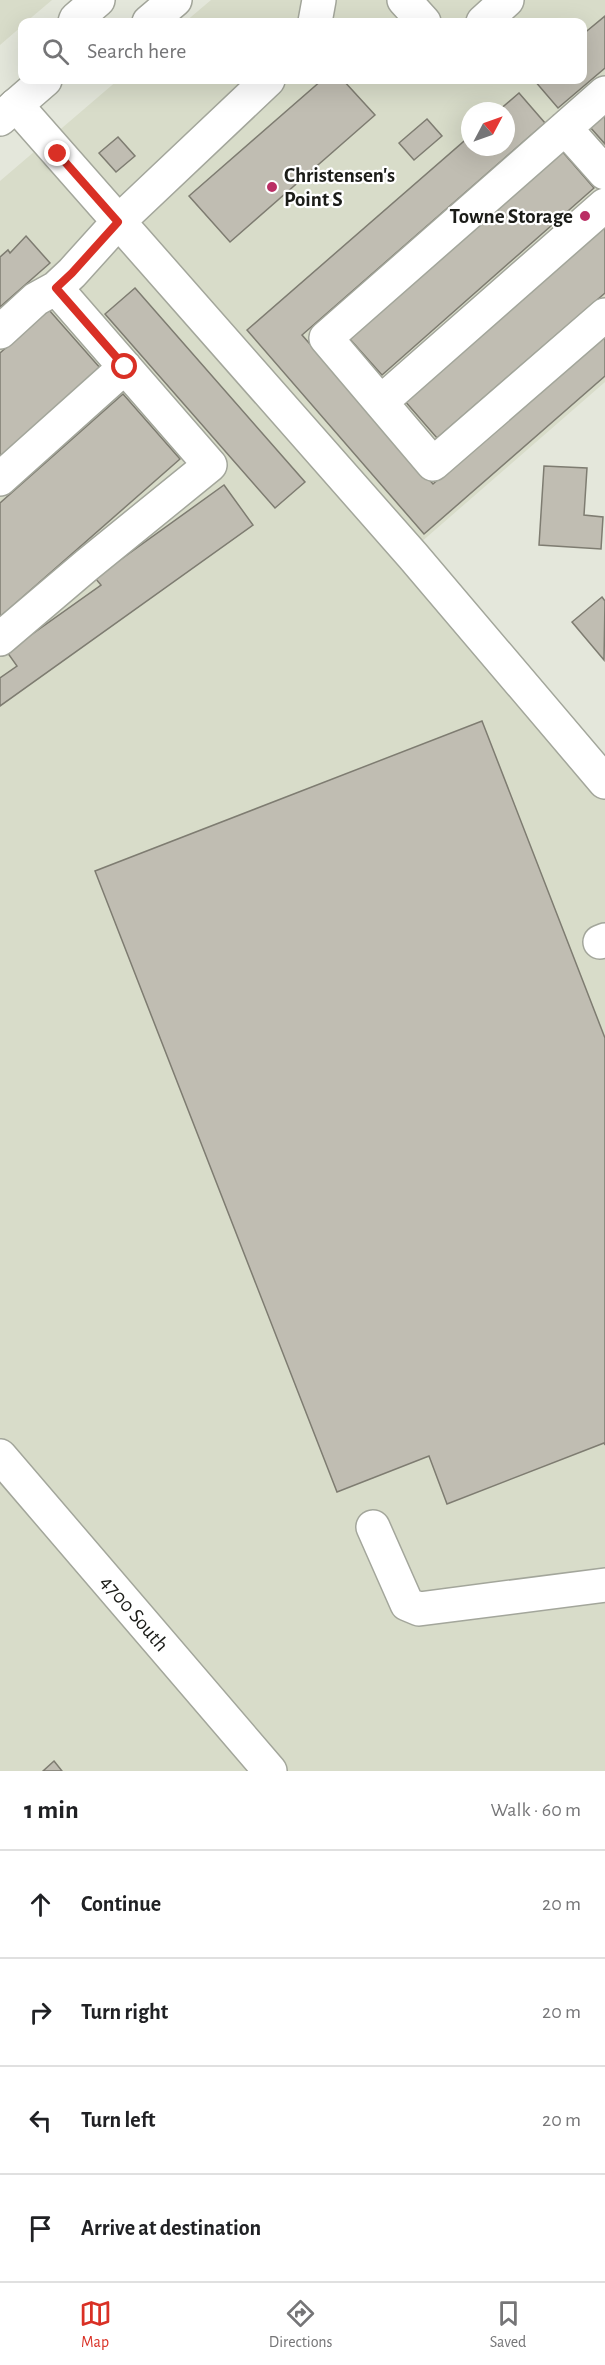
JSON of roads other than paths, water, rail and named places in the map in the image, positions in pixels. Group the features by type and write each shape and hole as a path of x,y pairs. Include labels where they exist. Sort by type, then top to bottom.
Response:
{"main road":[{"path":"77,18 98,0"},
{"path":"154,18 175,0"},
{"path":"316,18 319,0"},
{"path":"404,0 420,18"},
{"path":"487,18 507,0"},
{"path":"40,84 8,112 118,222 413,556 605,782"},
{"path":"0,332 36,299 56,288 72,273 118,222 264,84"},
{"path":"605,93 326,338 433,464 605,315"},
{"path":"565,128 605,173"},
{"path":"381,402 605,205"},
{"path":"0,639 210,465 56,288"},
{"path":"0,479 125,367"},
{"name":"4700 South","path":"0,1456 270,1771"},
{"path":"373,1527 407,1604 412,1608 419,1609 605,1585"}],"place":[{"name":"Christensen's Point S","path":"272,187"},
{"name":"Towne Storage","path":"585,216"}]}
